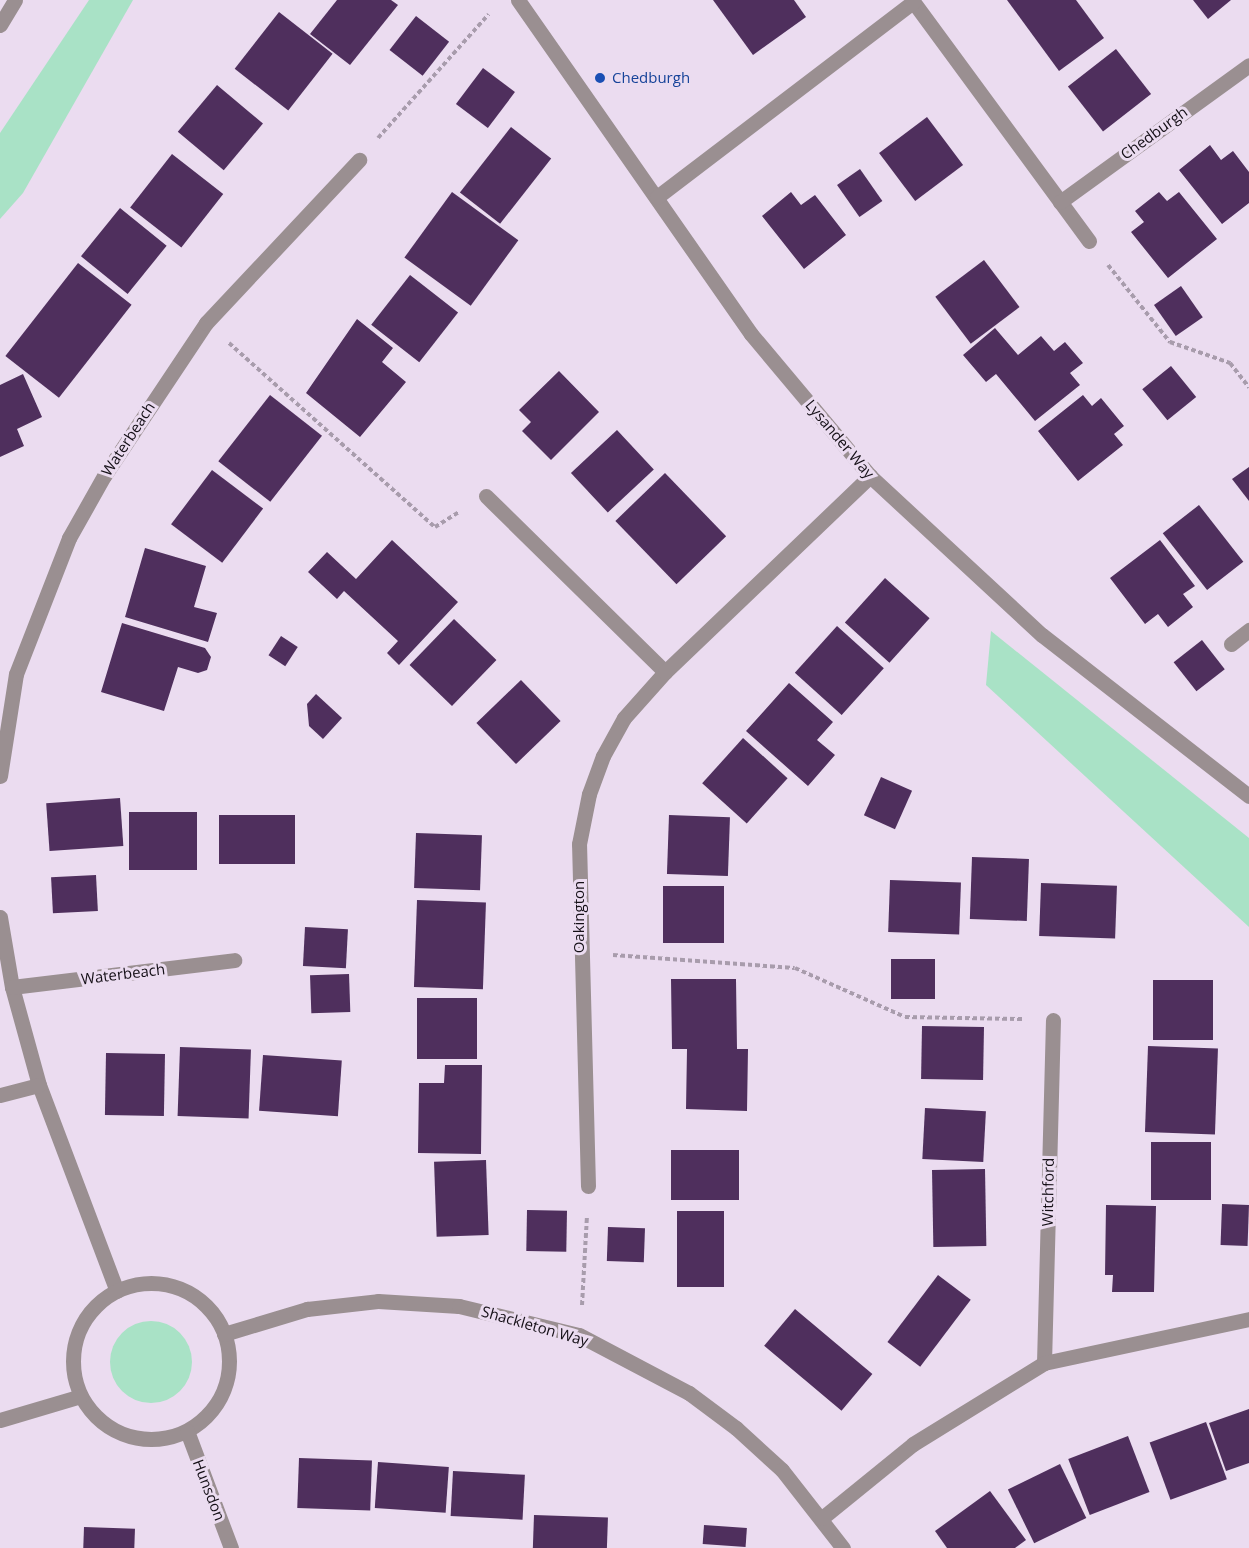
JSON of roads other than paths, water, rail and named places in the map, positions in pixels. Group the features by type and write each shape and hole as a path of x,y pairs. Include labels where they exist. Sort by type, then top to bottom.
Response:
{"street":[{"path":"0,25 15,0"},
{"name":"Lysander Way","path":"519,0 751,334 870,476 1042,635 1249,796"},
{"path":"657,197 912,1 1089,241"},
{"name":"Chedburgh","path":"1060,202 1249,64"},
{"name":"Waterbeach","path":"0,776 16,674 69,538 104,476 206,322 359,160"},
{"name":"Oakington","path":"588,1186 579,953 579,844 589,794 624,718 665,672 870,476"},
{"path":"486,496 665,672"},
{"path":"1231,644 1249,630"},
{"path":"0,917 12,987 39,1084 117,1291"},
{"name":"Waterbeach","path":"12,987 234,960"},
{"name":"Witchford","path":"1044,1363 1053,1020"},
{"path":"0,1095 39,1084"},
{"path":"142,1284 168,1284 192,1294 212,1312 224,1334 228,1378 219,1400 187,1431 163,1438 131,1436 96,1416 81,1396 74,1373 74,1348 82,1324 96,1305 117,1291 142,1284"},
{"name":"Shackleton Way","path":"224,1334 307,1309 378,1301 459,1305 579,1335 689,1393 717,1414 782,1470 822,1518 843,1548"},
{"path":"822,1518 913,1444 1044,1363 1249,1319"},
{"path":"0,1420 81,1396"},
{"name":"Hunsdon","path":"187,1431 231,1548"}],"place":[{"name":"Chedburgh","path":"600,78"}]}
